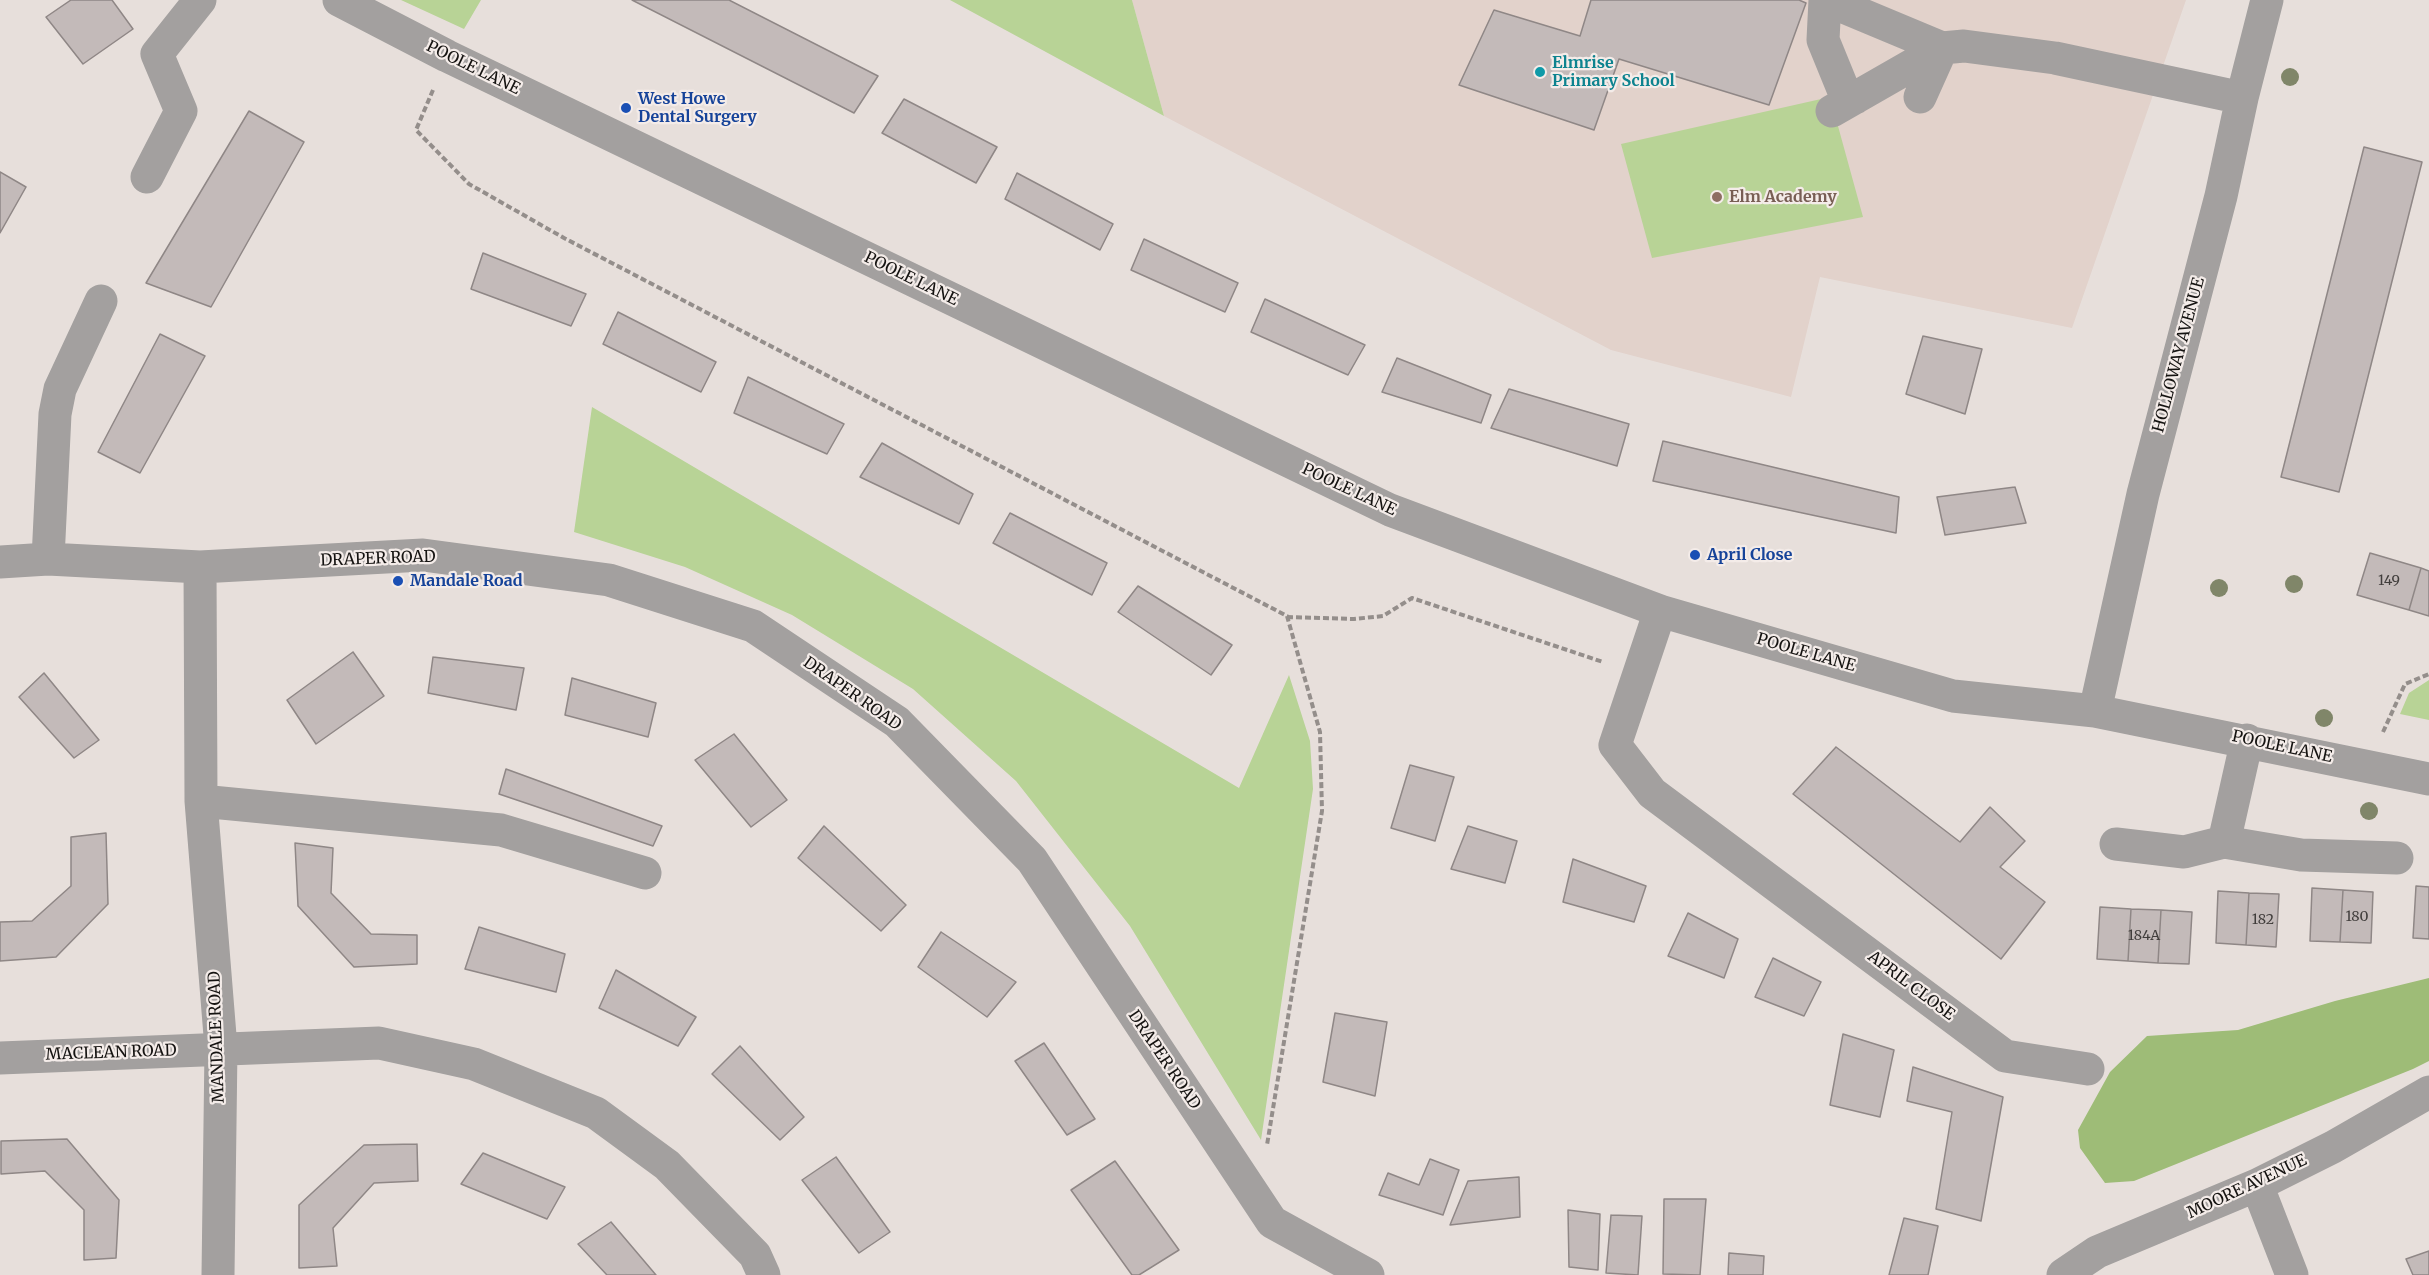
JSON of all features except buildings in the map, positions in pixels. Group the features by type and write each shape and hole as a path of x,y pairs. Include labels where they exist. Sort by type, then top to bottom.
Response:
{"street":[{"path":"147,177 181,111 157,54 200,0"},
{"name":"POOLE LANE","path":"339,0 447,56 1390,510 1660,612 1953,696 2095,711 2247,740 2429,779"},
{"path":"1942,48 1826,0 1823,40 1843,89 1844,104 1942,48 1964,46 2055,58 2242,98"},
{"name":"HOLLOWAY AVENUE","path":"2095,711 2143,494 2221,196 2242,98 2267,0"},
{"path":"1920,97 1942,48"},
{"path":"48,559 55,414 60,389 101,301"},
{"name":"DRAPER ROAD","path":"200,567 423,555 609,580 753,626 897,722 1032,860 1272,1222 1368,1275"},
{"path":"0,562 48,559 200,567"},
{"name":"MANDALE ROAD","path":"200,567 201,801 221,1048 218,1275"},
{"name":"APRIL CLOSE","path":"1660,612 1615,745 1652,793 2005,1056 2088,1069"},
{"path":"2224,842 2247,740"},
{"path":"201,801 501,831 645,873"},
{"path":"2116,844 2184,852 2224,842 2301,855 2397,858"},
{"name":"MACLEAN ROAD","path":"0,1058 379,1043 474,1064 596,1113 667,1165 755,1255 764,1275"},
{"name":"MOORE AVENUE","path":"2063,1275 2097,1252 2257,1185 2333,1147 2429,1092"},
{"path":"2257,1185 2292,1275"}],"path":[{"path":"447,56 416,130 469,184 564,238 1287,617 1354,619 1383,616 1412,598 1639,675"},
{"path":"1243,1178 1265,1157 1322,811 1320,732 1287,617"},
{"path":"2368,765 2405,684 2429,674"}],"shaded area":[{"name":"Elm Academy","path":"1132,0 2186,0 2072,328 1820,277 1791,397 1611,350 1164,116"}],"green space":[{"path":"401,0 481,0 464,29"},
{"path":"950,0 1132,0 1164,116"},
{"path":"1830,97 1863,217 1652,258 1621,144"},
{"path":"592,407 1239,788 1289,675 1310,741 1313,789 1261,1140 1130,926 1016,781 913,689 792,615 685,567 574,532"},
{"path":"2429,680 2429,720 2400,714 2409,693"},
{"path":"2429,978 2429,1061 2413,1069 2134,1181 2105,1183 2080,1148 2078,1130 2110,1072 2147,1036 2238,1030 2335,1001"}],"place":[{"name":"Elmrise Primary School","path":"1540,72"},
{"name":"West Howe Dental Surgery","path":"626,108"},
{"name":"Elm Academy","path":"1717,197"},
{"name":"April Close","path":"1695,555"},
{"name":"Mandale Road","path":"398,581"}]}
